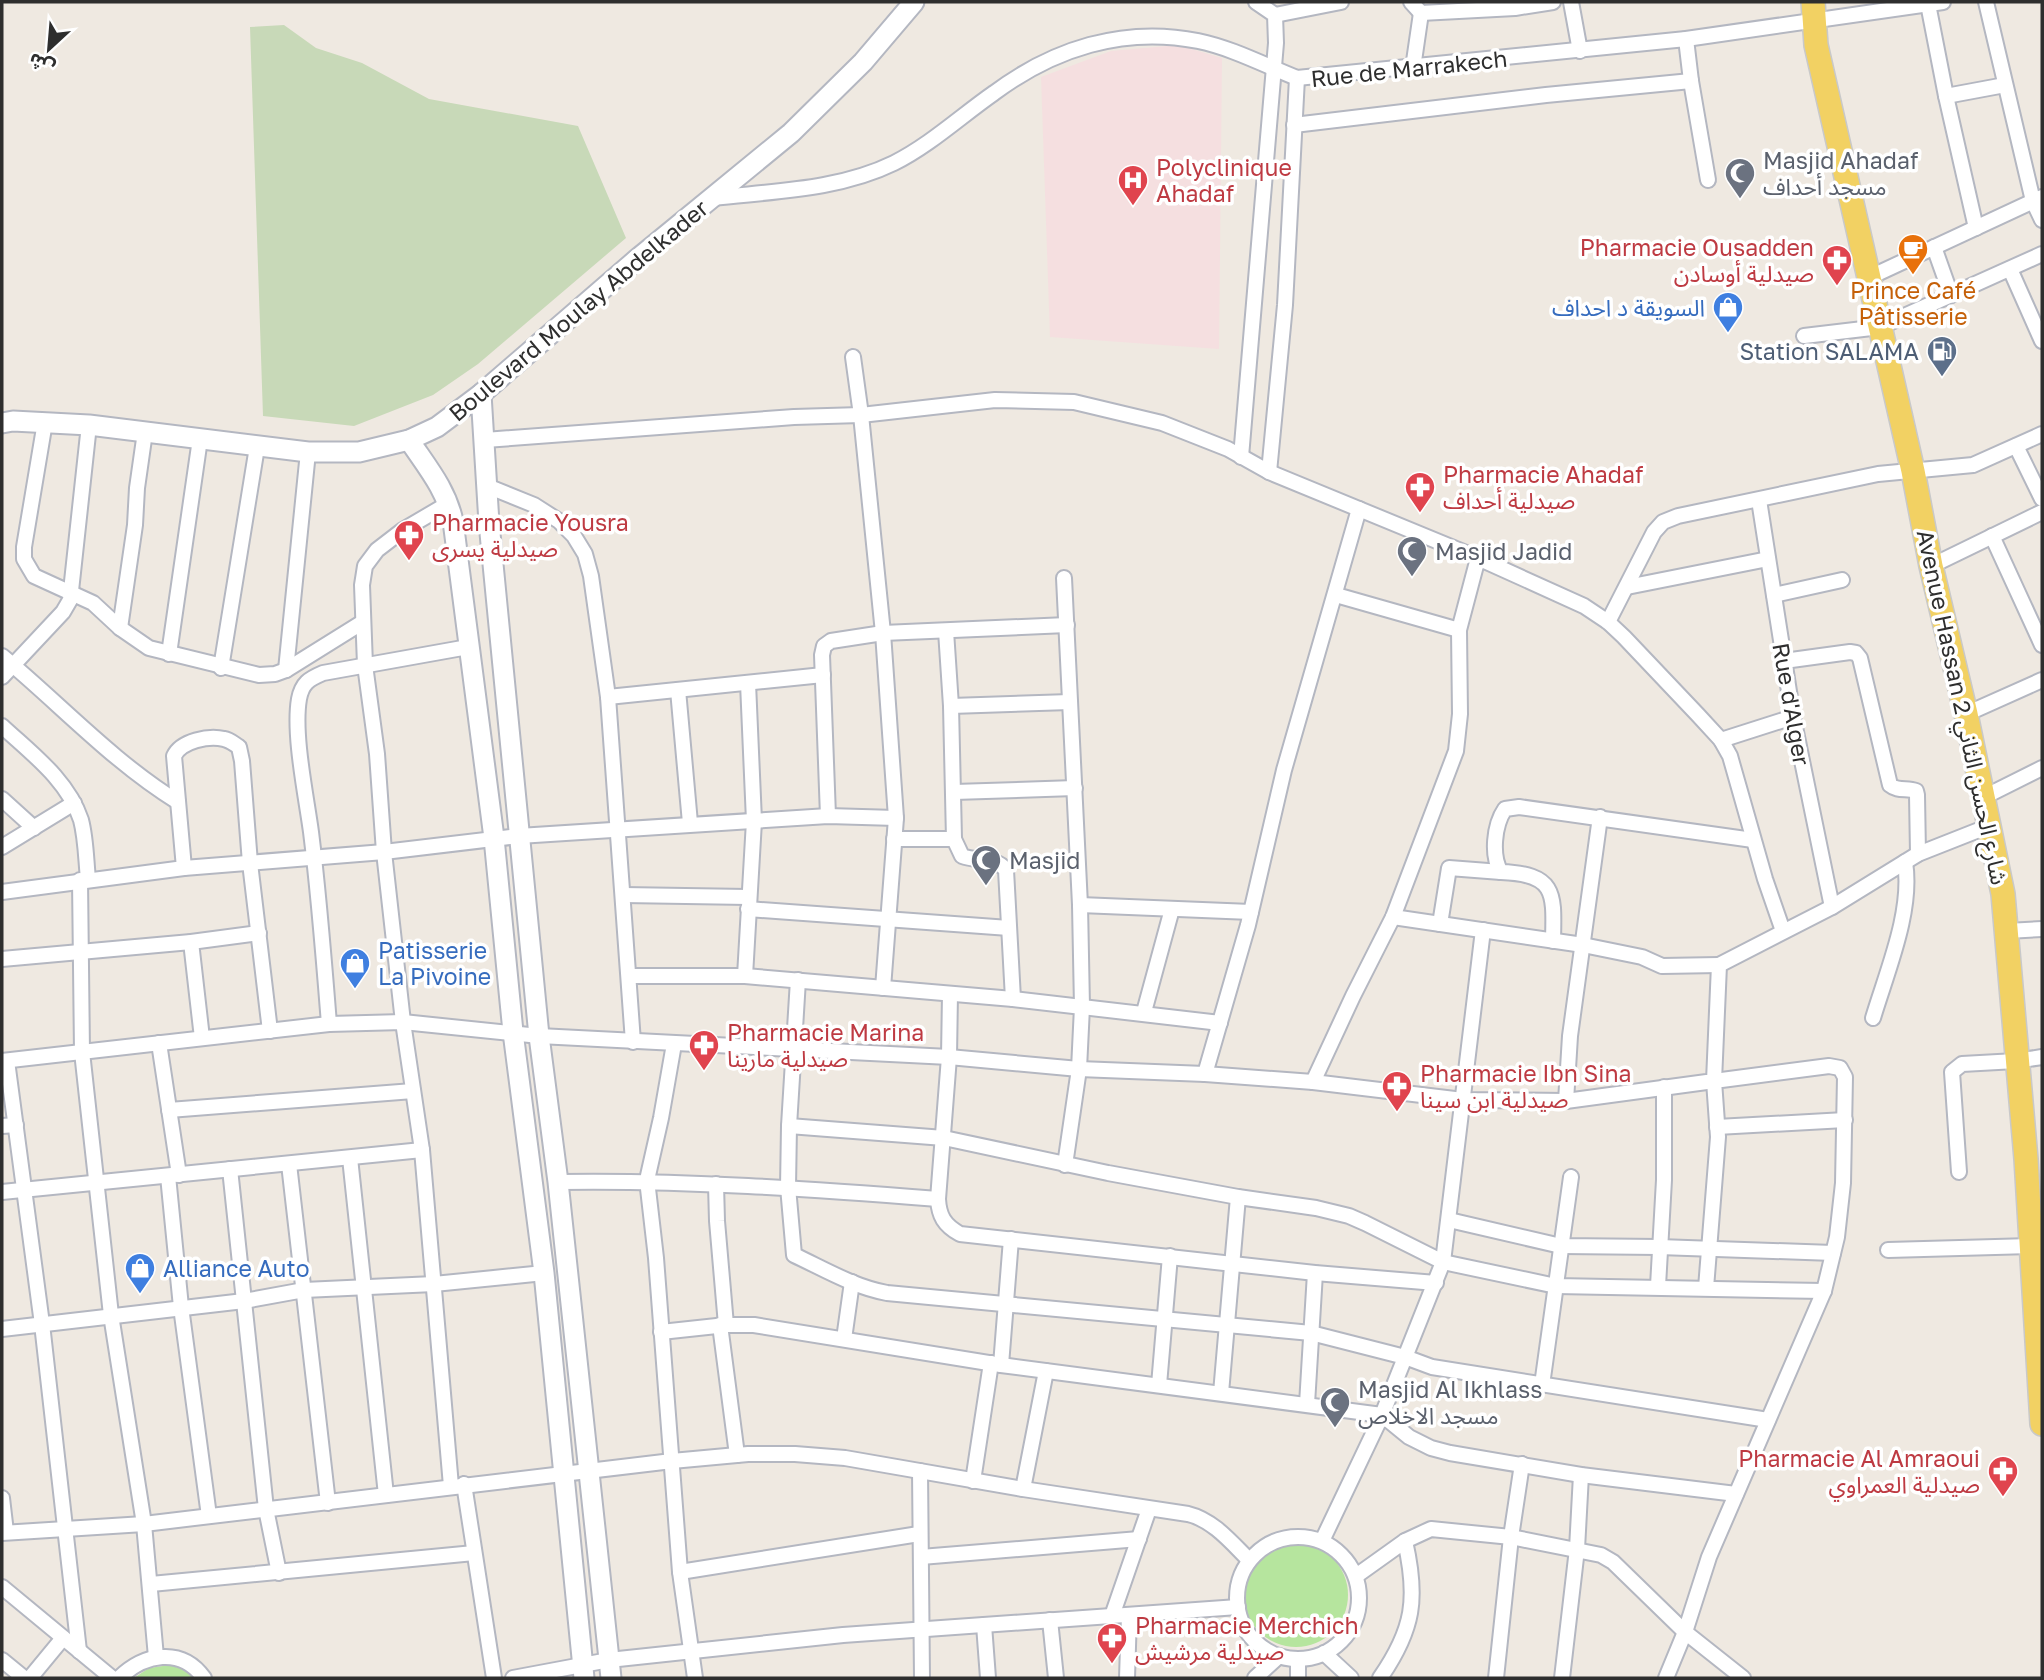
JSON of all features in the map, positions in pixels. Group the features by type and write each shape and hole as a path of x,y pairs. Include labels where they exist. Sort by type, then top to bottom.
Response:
{"main road":[{"name":"Avenue Hassan 2 شارع الحسن الثاني","path":"1814,11 1816,45 1913,471 1931,566 1966,715 2003,894 2035,1260 2042,1413"}],"street":[{"name":"Boulevard Moulay Abdelkader","path":"5,418 89,425 308,452 359,452 409,440 438,427 481,394 636,260 800,124 863,62 914,2"},
{"path":"1256,2 1275,15 1341,2"},
{"path":"1241,457 1275,69 1275,15 1285,2"},
{"path":"1413,68 1416,7 1515,8 1553,2"},
{"path":"1571,2 1580,51"},
{"path":"1986,2 2005,85 2042,220"},
{"name":"Rue de Marrakech","path":"713,198 855,180 896,163 1035,64 1078,47 1124,38 1155,36 1199,41 1237,53 1297,78 1686,39 1814,11 1935,3"},
{"path":"1935,3 1946,96 1976,228"},
{"path":"1686,39 1709,180"},
{"path":"1269,472 1285,305 1297,78"},
{"path":"1294,125 1546,94 1691,80"},
{"path":"1946,96 2005,85"},
{"path":"1868,278 2038,199"},
{"path":"1934,247 1951,295"},
{"path":"1804,336 1880,327 2042,254"},
{"path":"2010,269 2042,341"},
{"path":"852,357 861,415 883,633 896,818 884,988"},
{"path":"481,394 487,486 539,1036 558,1182 610,1669"},
{"path":"485,440 794,417 861,415 995,400 1074,402 1162,423 1228,449 1269,472 1478,558 1584,606 1608,622 1721,740 1730,756 1783,931"},
{"path":"45,422 24,559 34,576 68,602 93,603 120,628 149,648 221,668 259,675 286,670 363,622"},
{"path":"2,677 7,660 68,602 89,425"},
{"path":"120,628 145,432"},
{"path":"1608,622 1654,531 1663,522 1678,516 1878,474 1973,465 2042,434"},
{"path":"169,654 200,439"},
{"path":"409,440 441,486 453,521 494,838 513,1032 544,1273 583,1671"},
{"path":"2016,446 2042,499"},
{"path":"221,668 257,447"},
{"path":"286,670 308,452"},
{"path":"487,486 534,505 559,521 574,536 585,554 591,576 608,698 633,1042"},
{"name":"Rue d'Alger","path":"1759,500 1793,717 1832,907"},
{"path":"449,503 403,530 377,551 365,566 362,585 363,622 384,852 403,1022 422,1150 457,1485 474,1553 494,1678"},
{"path":"1205,1074 1251,912 1284,770 1359,509"},
{"path":"1931,566 2042,512"},
{"path":"1992,536 2042,645"},
{"path":"1313,1082 1393,917 1456,751 1460,714 1459,630 1478,558"},
{"path":"1627,587 1768,559"},
{"path":"1064,578 1080,905 1082,1007 1079,1069 1065,1165"},
{"path":"1774,595 1842,580"},
{"path":"1336,595 1459,630"},
{"path":"828,816 822,655 824,646 831,641 883,633 1067,625"},
{"path":"946,631 951,706 954,839 962,856 993,861 1006,870 1013,999"},
{"path":"329,1024 314,858 298,726 299,697 303,685 323,673 468,647"},
{"path":"1784,661 1850,652 1856,653 1860,658 1890,785 1894,788 1910,789 1917,795 1918,854"},
{"path":"7,660 127,765 159,791 178,802"},
{"path":"608,698 823,675"},
{"path":"1966,715 2042,680"},
{"path":"745,976 754,821 748,683"},
{"path":"678,690 690,823"},
{"path":"951,706 1070,702"},
{"path":"1721,740 1793,717"},
{"path":"2,726 50,771 74,803 85,838 80,952 82,1052 94,1182 111,1315 144,1524 156,1657"},
{"path":"184,868 174,765 177,749 196,741 226,739 239,747 242,761 250,863 270,1031"},
{"path":"1984,797 2042,768"},
{"path":"954,792 1075,788"},
{"path":"2,799 34,828"},
{"path":"2,848 74,803"},
{"path":"1502,873 1496,864 1494,852 1501,816 1506,809 1519,807 1754,840"},
{"path":"2,892 184,868 384,852 519,835 828,816 896,818"},
{"path":"1566,1101 1570,1036 1600,817"},
{"path":"1393,917 1583,945 1642,957 1662,966 1718,965 1832,907 1918,854 1989,826"},
{"path":"894,839 954,839"},
{"path":"1872,1018 1906,907 1908,885 1905,862"},
{"path":"1440,924 1449,867 1502,873 1535,878 1545,884 1552,893 1553,941"},
{"path":"623,895 748,903 887,919 1009,928"},
{"path":"1080,905 1251,912"},
{"path":"1144,1012 1172,909"},
{"path":"2007,931 2042,929"},
{"path":"1322,1541 1382,1415 1443,1262 1483,930"},
{"path":"2,959 191,942 259,933"},
{"path":"191,942 202,1038"},
{"path":"1706,1288 1716,1178 1714,1081 1718,965"},
{"path":"630,975 745,976 798,980 1144,1012 1220,1023"},
{"path":"798,980 792,1050 788,1187 794,1255 852,1282 887,1293 1311,1333 1405,1357 1432,1367 1768,1420"},
{"path":"950,994 949,1057 938,1199 941,1218 949,1228 960,1234 1315,1273 1436,1283"},
{"path":"79,1651 26,1189 9,1126 4,1061 329,1024 403,1022 539,1036 949,1057 1079,1069 1205,1074 1313,1082 1463,1100 1566,1101 1835,1066 1840,1068 1845,1077 1843,1183 1833,1253 1824,1291 1709,1557 1685,1632 1666,1678"},
{"path":"159,1043 169,1110 181,1307 209,1516"},
{"path":"674,1044 647,1180 656,1258 680,1572 695,1678"},
{"path":"1959,1172 1952,1072 1962,1063 2042,1057"},
{"path":"1658,1286 1664,1180 1664,1087"},
{"path":"169,1110 413,1091"},
{"path":"1717,1127 1845,1120"},
{"path":"789,1126 944,1138 1065,1165 1238,1197 1316,1208 1349,1216 1443,1262 1556,1286 1824,1291"},
{"path":"2,1192 422,1150"},
{"path":"350,1157 386,1495"},
{"path":"289,1164 328,1503"},
{"path":"230,1169 266,1509 279,1573"},
{"path":"1542,1385 1571,1177"},
{"path":"558,1182 647,1180 788,1187 938,1199"},
{"path":"716,1184 722,1325 737,1455"},
{"path":"1221,1393 1238,1197"},
{"path":"1450,1220 1561,1246 1833,1253"},
{"path":"973,1481 1006,1304 1011,1239"},
{"path":"1888,1251 2035,1260"},
{"path":"1160,1385 1170,1256"},
{"path":"2,1329 244,1301 304,1290 434,1284 544,1273"},
{"path":"1307,1404 1315,1273"},
{"path":"844,1339 852,1282"},
{"path":"661,1332 722,1325 754,1325 996,1364 1382,1415 1409,1437 1432,1448 1480,1460 1736,1494"},
{"path":"1023,1489 1046,1371"},
{"path":"2,1498 4,1532 66,1529 144,1524 672,1461 737,1455 821,1456 1198,1516 1217,1529 1249,1560"},
{"path":"1496,1678 1511,1537 1522,1464"},
{"path":"920,1471 922,1678"},
{"path":"1562,1678 1577,1549 1581,1475"},
{"path":"1112,1616 1149,1509"},
{"path":"1356,1576 1405,1541 1431,1529 1511,1537 1601,1555 1613,1562 1685,1632 1740,1677"},
{"path":"680,1572 919,1534"},
{"path":"1296,1536 1322,1541 1343,1555 1356,1576 1360,1594 1355,1621 1340,1643 1324,1653 1307,1659 1279,1656 1256,1643 1245,1629 1238,1607 1240,1576 1249,1560 1270,1543 1296,1536"},
{"path":"921,1557 1139,1539"},
{"path":"1380,1678 1398,1648 1411,1618 1413,1592 1405,1541"},
{"path":"151,1584 474,1553"},
{"path":"2,1587 112,1678"},
{"path":"513,1678 610,1669 691,1652 843,1635 1238,1607"},
{"path":"1127,1678 1129,1615"},
{"path":"1050,1620 1056,1678"},
{"path":"985,1625 988,1678"},
{"path":"30,1678 63,1638"},
{"path":"1324,1653 1351,1678"},
{"path":"1255,1678 1279,1656"},
{"path":"119,1678 133,1665 156,1657 188,1663 204,1678"},
{"path":"1298,1659 1298,1678"},
{"path":"2,1660 24,1678"}],"shaded area":[{"name":"Polyclinique Ahadaf","path":"1178,45 1222,58 1219,349 1050,337 1041,77 1111,51"}],"green space":[{"path":"284,25 316,48 362,63 429,99 578,126 626,238 478,364 433,395 354,426 263,416 250,27"},
{"path":"1296,1543 1316,1547 1333,1558 1344,1575 1348,1595 1344,1615 1333,1632 1316,1643 1296,1647 1276,1643 1259,1632 1248,1615 1244,1595 1248,1575 1259,1558 1276,1547"},
{"path":"170,1665 198,1678 134,1678 149,1668"}],"place":[{"name":"Masjid Ahadaf مسجد أحداف","path":"1740,200"},
{"name":"Polyclinique Ahadaf","path":"1133,207"},
{"name":"Prince Café Pâtisserie","path":"1913,276"},
{"name":"Pharmacie Ousadden صيدلية أوسادن","path":"1837,287"},
{"name":"السويقة د احداف","path":"1728,334"},
{"name":"Station SALAMA","path":"1942,378"},
{"name":"Pharmacie Ahadaf صيدلية أحداف","path":"1420,514"},
{"name":"Pharmacie Yousra صيدلية يسرى","path":"409,562"},
{"name":"Masjid Jadid","path":"1412,578"},
{"name":"Masjid","path":"986,887"},
{"name":"Patisserie La Pivoine","path":"355,990"},
{"name":"Pharmacie Marina صيدلية مارينا","path":"704,1072"},
{"name":"Pharmacie Ibn Sina صيدلية ابن سينا","path":"1397,1113"},
{"name":"Alliance Auto","path":"140,1295"},
{"name":"Masjid Al Ikhlass مسجد الاخلاص","path":"1335,1429"},
{"name":"Pharmacie Al Amraoui صيدلية العمراوي","path":"2003,1498"},
{"name":"Pharmacie Merchich صيدلية مرشيش","path":"1112,1665"}]}
